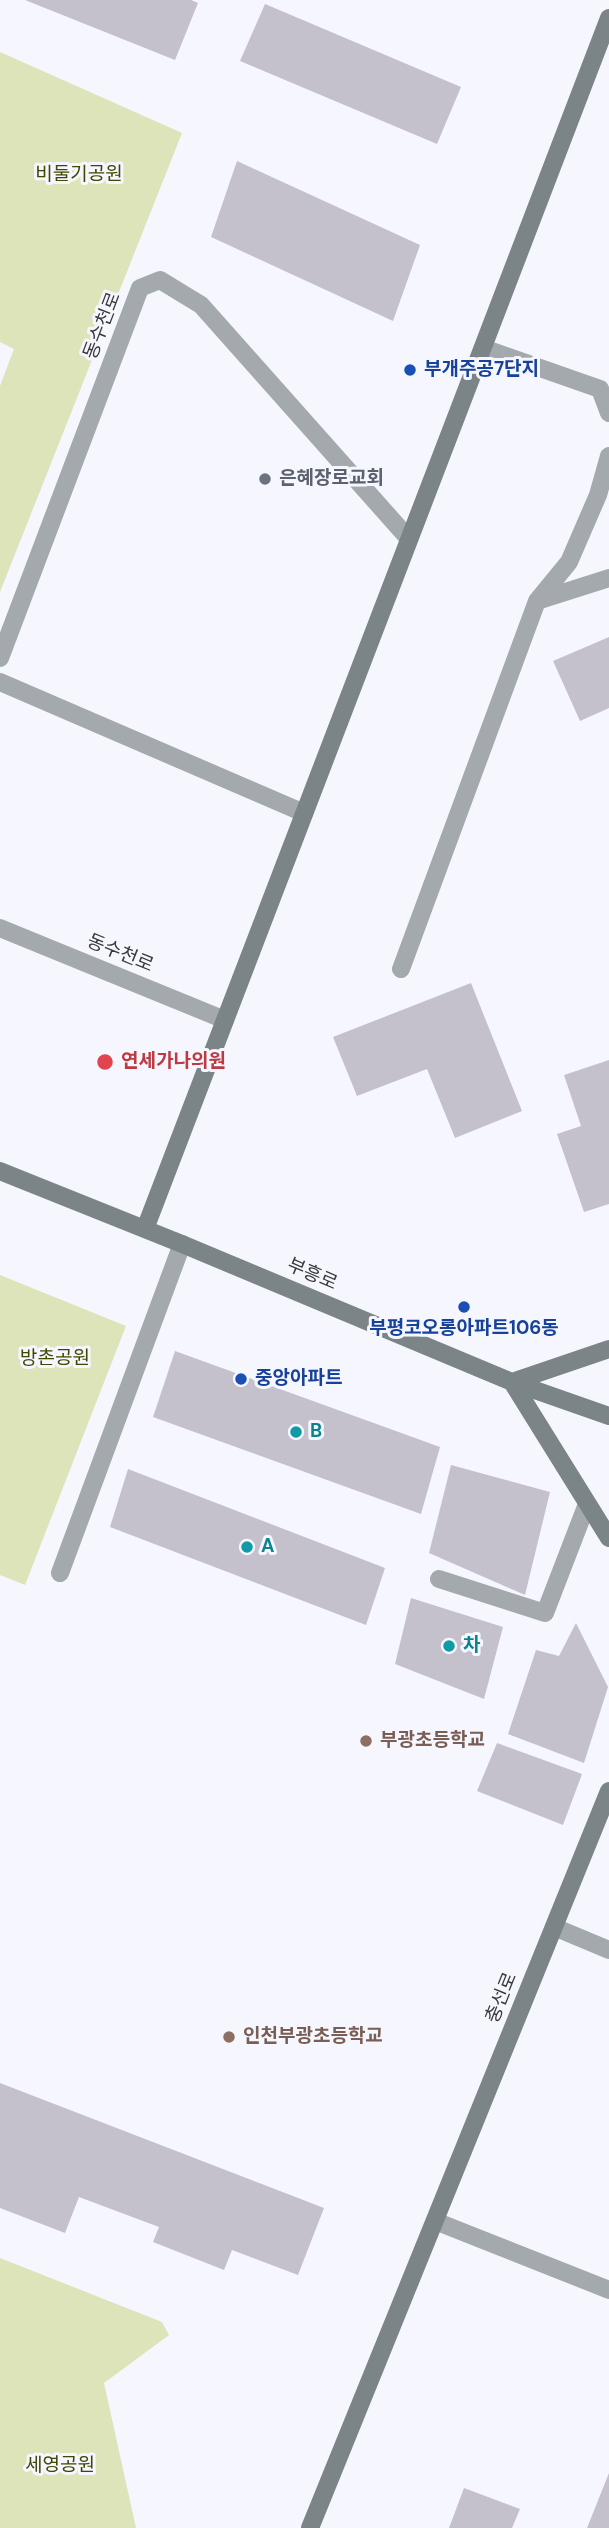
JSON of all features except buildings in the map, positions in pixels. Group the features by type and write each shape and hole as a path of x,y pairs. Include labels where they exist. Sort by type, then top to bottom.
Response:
{"street":[{"path":"145,1229 609,18"},
{"name":"동수천로","path":"0,658 140,288 160,280 201,305 409,539"},
{"path":"483,348 600,389 609,413"},
{"path":"401,969 537,601 569,562 598,495 609,456"},
{"path":"537,601 609,578"},
{"path":"0,682 304,813"},
{"name":"동수천로","path":"0,928 225,1020"},
{"name":"부흥로","path":"0,1171 512,1382 609,1416"},
{"path":"60,1573 182,1244"},
{"path":"609,1349 512,1382 609,1538"},
{"path":"439,1579 545,1613 587,1504"},
{"name":"충선로","path":"310,2528 609,1791"},
{"path":"554,1927 609,1950"},
{"path":"435,2221 609,2290"}],"green space":[{"name":"비둘기공원","path":"0,52 182,133 0,592 0,386 14,349 0,342"},
{"name":"방촌공원","path":"0,1275 126,1326 25,1585 0,1575"},
{"name":"세영공원","path":"0,2258 162,2322 169,2335 104,2383 136,2528 0,2528"}],"place":[{"name":"부개주공7단지","path":"410,370"},
{"name":"은혜장로교회","path":"265,479"},
{"name":"연세가나의원","path":"105,1062"},
{"name":"부평코오롱아파트106동","path":"464,1307"},
{"name":"중앙아파트","path":"241,1379"},
{"name":"B","path":"296,1432"},
{"name":"A","path":"247,1547"},
{"name":"차","path":"449,1646"},
{"name":"부광초등학교","path":"366,1741"},
{"name":"인천부광초등학교","path":"229,2037"}]}
